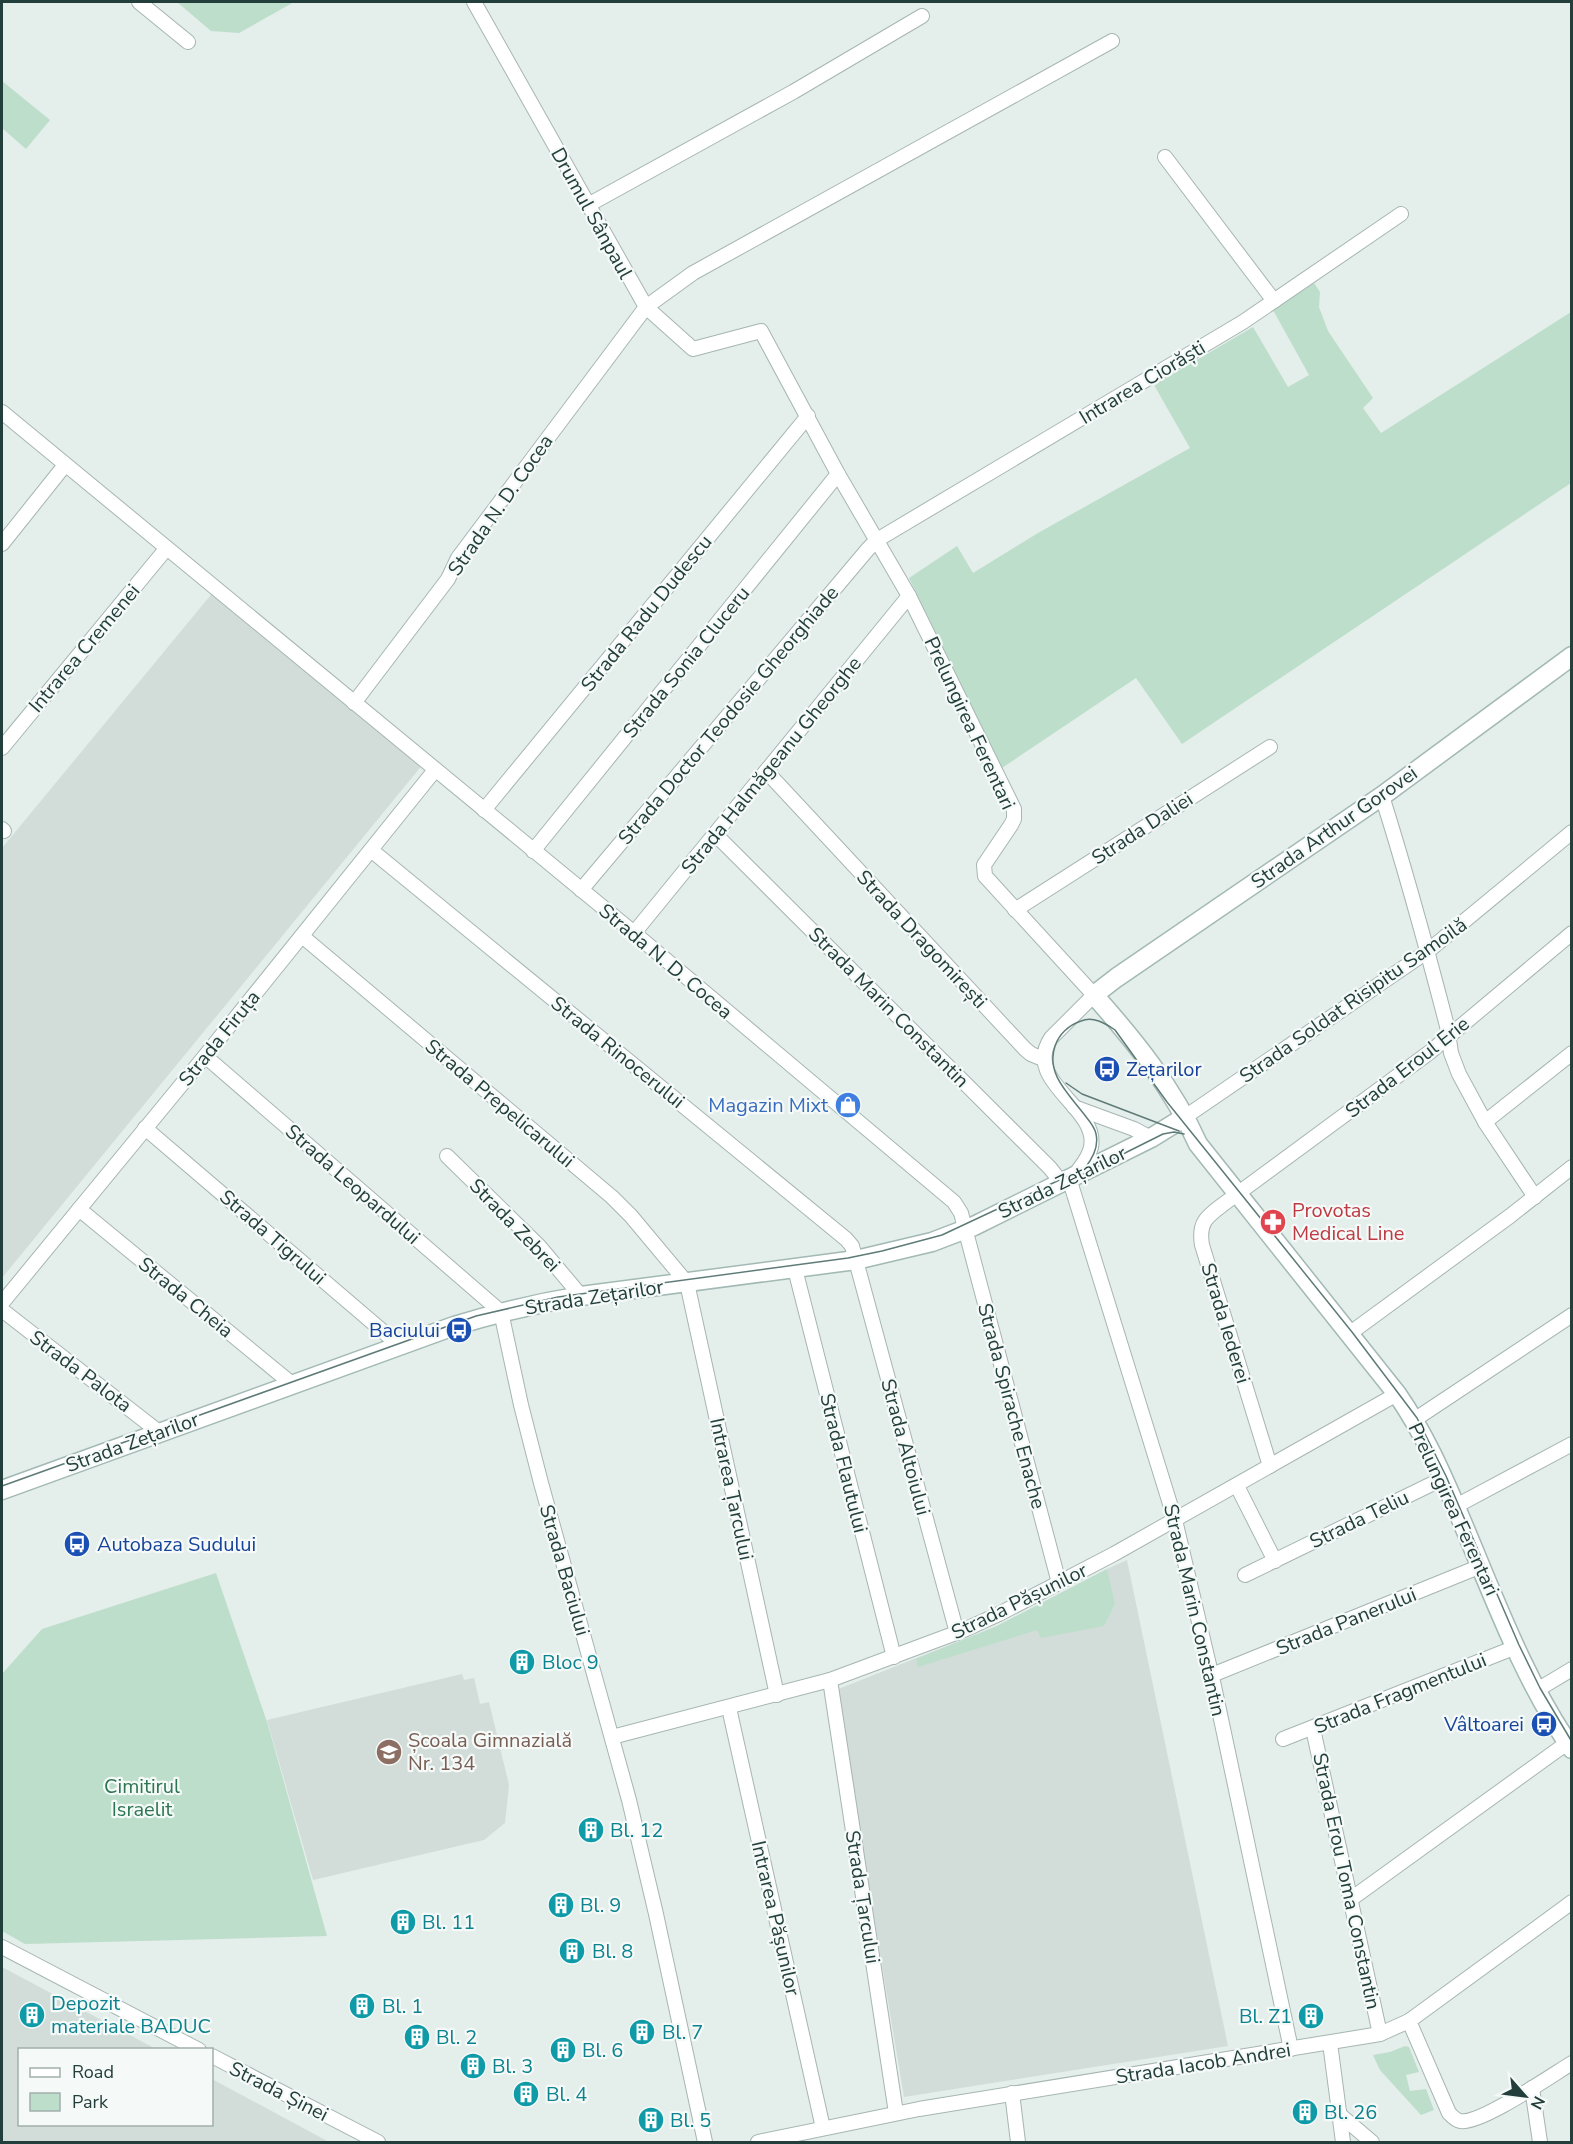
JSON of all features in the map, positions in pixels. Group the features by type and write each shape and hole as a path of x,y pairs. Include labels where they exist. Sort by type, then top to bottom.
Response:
{"main road":[{"name":"Strada Arthur Gorovei","path":"1094,995 1382,796 1572,656"},
{"name":"Prelungirea Ferentari","path":"1094,995 1153,1068 1185,1117 1198,1144 1396,1394 1414,1420 1444,1478 1516,1647 1537,1690 1570,1746"},
{"name":"Strada Zețarilor","path":"2,1490 454,1326 501,1312 581,1296 856,1260 932,1242 966,1229 1068,1179 1150,1138 1185,1117"},
{"path":"1150,1138 1172,1137 1198,1144"}],"street":[{"path":"140,2 188,42"},
{"name":"Drumul Sânpaul","path":"474,2 646,307 693,348 761,331"},
{"path":"588,205 792,92 922,16"},
{"name":"Strada N. D. Cocea","path":"354,703 448,579 458,558 646,307 693,273 1112,40"},
{"path":"1165,157 1274,301"},
{"name":"Intrarea Ciorăști","path":"877,540 1243,322 1401,214"},
{"name":"Prelungirea Ferentari","path":"761,331 838,474 909,596 1014,809 1014,819 987,859 983,871 988,880 1094,995"},
{"name":"Strada N. D. Cocea","path":"2,412 634,933 940,1190 958,1208 966,1229"},
{"name":"Strada Radu Dudescu","path":"484,810 808,416"},
{"path":"2,544 65,465"},
{"name":"Strada Sonia Cluceru","path":"533,851 838,474"},
{"name":"Strada Doctor Teodosie Gheorghiade","path":"581,890 877,540"},
{"name":"Intrarea Cremenei","path":"2,748 166,549"},
{"name":"Strada Halmăgeanu Gheorghe","path":"634,933 909,596"},
{"name":"Strada Daliei","path":"1015,910 1270,747"},
{"name":"Strada Firuța","path":"2,1303 205,1056 435,770"},
{"name":"Strada Dragomirești","path":"766,771 1025,1049 1037,1058 1043,1059 1054,1083 1089,1128 1092,1143 1090,1153 1068,1179"},
{"path":"1382,796 1428,951 1454,1064 1485,1122 1535,1197"},
{"name":"Strada Soldat Risipitu Samoilă","path":"1185,1117 1428,951 1572,832"},
{"name":"Strada Marin Constantin","path":"715,834 1041,1160 1068,1179 1175,1520 1212,1675 1291,2049"},
{"name":"Strada Rinocerului","path":"371,850 846,1239 852,1246 856,1260"},
{"name":"Strada Eroul Erie","path":"1238,1194 1448,1038 1572,933"},
{"name":"Strada Prepelicarului","path":"302,936 612,1197 631,1216 687,1283"},
{"path":"1043,1059 1050,1038 1094,995"},
{"path":"1485,1122 1572,1053"},
{"name":"Strada Leopardului","path":"205,1056 501,1312"},
{"path":"1074,1107 1126,1126 1150,1138"},
{"name":"Strada Tigrului","path":"145,1128 400,1346"},
{"name":"Strada Zebrei","path":"447,1155 539,1246 581,1296"},
{"path":"1349,1334 1535,1197 1572,1167"},
{"name":"Strada Iederei","path":"1238,1194 1205,1221 1201,1228 1201,1236 1270,1466"},
{"name":"Strada Cheia","path":"79,1209 292,1384"},
{"name":"Strada Spirache Enache","path":"966,1229 1059,1583"},
{"name":"Strada Altoiului","path":"856,1260 957,1633"},
{"name":"Strada Flautului","path":"795,1269 894,1657"},
{"name":"Intrarea Țarcului","path":"687,1283 777,1695"},
{"name":"Strada Palota","path":"2,1310 159,1432"},
{"name":"Strada Baciului","path":"501,1312 541,1483 612,1737 656,1914 705,2142"},
{"path":"1414,1420 1569,1321"},
{"name":"Strada Pășunilor","path":"612,1737 830,1680 957,1633 1059,1583 1175,1520 1396,1394"},
{"path":"1456,1506 1572,1444"},
{"name":"Strada Teliu","path":"1245,1575 1444,1478"},
{"path":"1237,1485 1275,1561"},
{"name":"Strada Panerului","path":"1212,1675 1481,1566"},
{"name":"Strada Fragmentului","path":"1283,1739 1516,1647"},
{"path":"1537,1690 1572,1669"},
{"name":"Strada Țarcului","path":"830,1680 896,2114"},
{"name":"Intrarea Pășunilor","path":"729,1708 823,2128"},
{"name":"Strada Erou Toma Constantin","path":"1313,1729 1380,2034"},
{"path":"1351,1899 1570,1746"},
{"name":"Strada Erou Toma Constantin","path":"1409,2021 1572,1902"},
{"path":"2,1947 197,2048"},
{"path":"1409,2021 1445,2105 1449,2113 1457,2120 1478,2117 1572,2063"},
{"name":"Strada Iacob Andrei","path":"758,2142 1012,2093 1380,2034 1409,2021"},
{"path":"1330,2043 1343,2142"},
{"name":"Strada Șinei","path":"213,2057 378,2142"},
{"path":"1532,2088 1540,2142"},
{"path":"1012,2093 1018,2142"},
{"path":"1339,2114 1372,2142"}],"shaded area":[{"path":"219,585 428,758 2,1278 2,848"},
{"path":"1127,1560 1228,2046 904,2097 836,1690 997,1626"},
{"name":"Școala Gimnazială Nr. 134","path":"462,1674 464,1680 474,1678 480,1704 489,1702 509,1785 505,1823 484,1840 313,1880 267,1720"},
{"path":"2,1967 154,2048 18,2048 18,2126 213,2126 213,2080 329,2142 2,2142"}],"green space":[{"path":"177,2 294,2 239,33 211,31"},
{"path":"2,81 50,120 26,149 2,128"},
{"path":"1314,283 1320,292 1319,307 1328,331 1373,398 1363,408 1381,433 1571,312 1571,483 1182,744 1136,678 1002,768 909,578 957,546 973,573 1038,533 1190,448 1154,385 1253,327 1288,387 1309,375 1273,310"},
{"path":"1107,1569 1115,1604 1104,1626 1041,1638 1037,1630 918,1667 916,1659 997,1626"},
{"name":"Cimitirul Israelit","path":"216,1573 268,1725 327,1936 25,1944 2,1931 2,1674 42,1629"},
{"path":"1405,2046 1409,2047 1419,2072 1406,2075 1410,2091 1426,2089 1434,2110 1421,2115 1380,2070 1373,2055"}],"tram line":[{"path":"2,1486 476,1316 558,1297 848,1258 942,1235 1085,1168 1088,1164 1096,1148 1095,1132 1061,1085 1053,1057 1055,1046 1065,1031 1081,1021 1094,1020 1115,1030 1167,1102 1352,1332 1417,1418 1446,1476 1519,1645 1540,1688 1572,1742"},
{"path":"1066,1083 1082,1094 1179,1131"},
{"path":"1081,1175 1163,1134 1174,1132 1184,1134"}],"place":[{"name":"Zețarilor","path":"1107,1069"},
{"name":"Magazin Mixt","path":"848,1105"},
{"name":"Provotas Medical Line","path":"1273,1222"},
{"name":"Baciului","path":"459,1330"},
{"name":"Autobaza Sudului","path":"77,1544"},
{"name":"Bloc 9","path":"522,1662"},
{"name":"Vâltoarei","path":"1544,1724"},
{"name":"Școala Gimnazială Nr. 134","path":"389,1752"},
{"name":"Bl. 12","path":"591,1830"},
{"name":"Bl. 9","path":"561,1905"},
{"name":"Bl. 11","path":"403,1922"},
{"name":"Bl. 8","path":"572,1951"},
{"name":"Bl. 1","path":"362,2006"},
{"name":"Depozit materiale BADUC","path":"32,2015"},
{"name":"Bl. Z1","path":"1311,2016"},
{"name":"Bl. 7","path":"642,2032"},
{"name":"Bl. 2","path":"417,2037"},
{"name":"Bl. 6","path":"563,2050"},
{"name":"Bl. 3","path":"473,2066"},
{"name":"Bl. 4","path":"526,2094"},
{"name":"Bl. 26","path":"1305,2112"},
{"name":"Bl. 5","path":"651,2120"}]}
